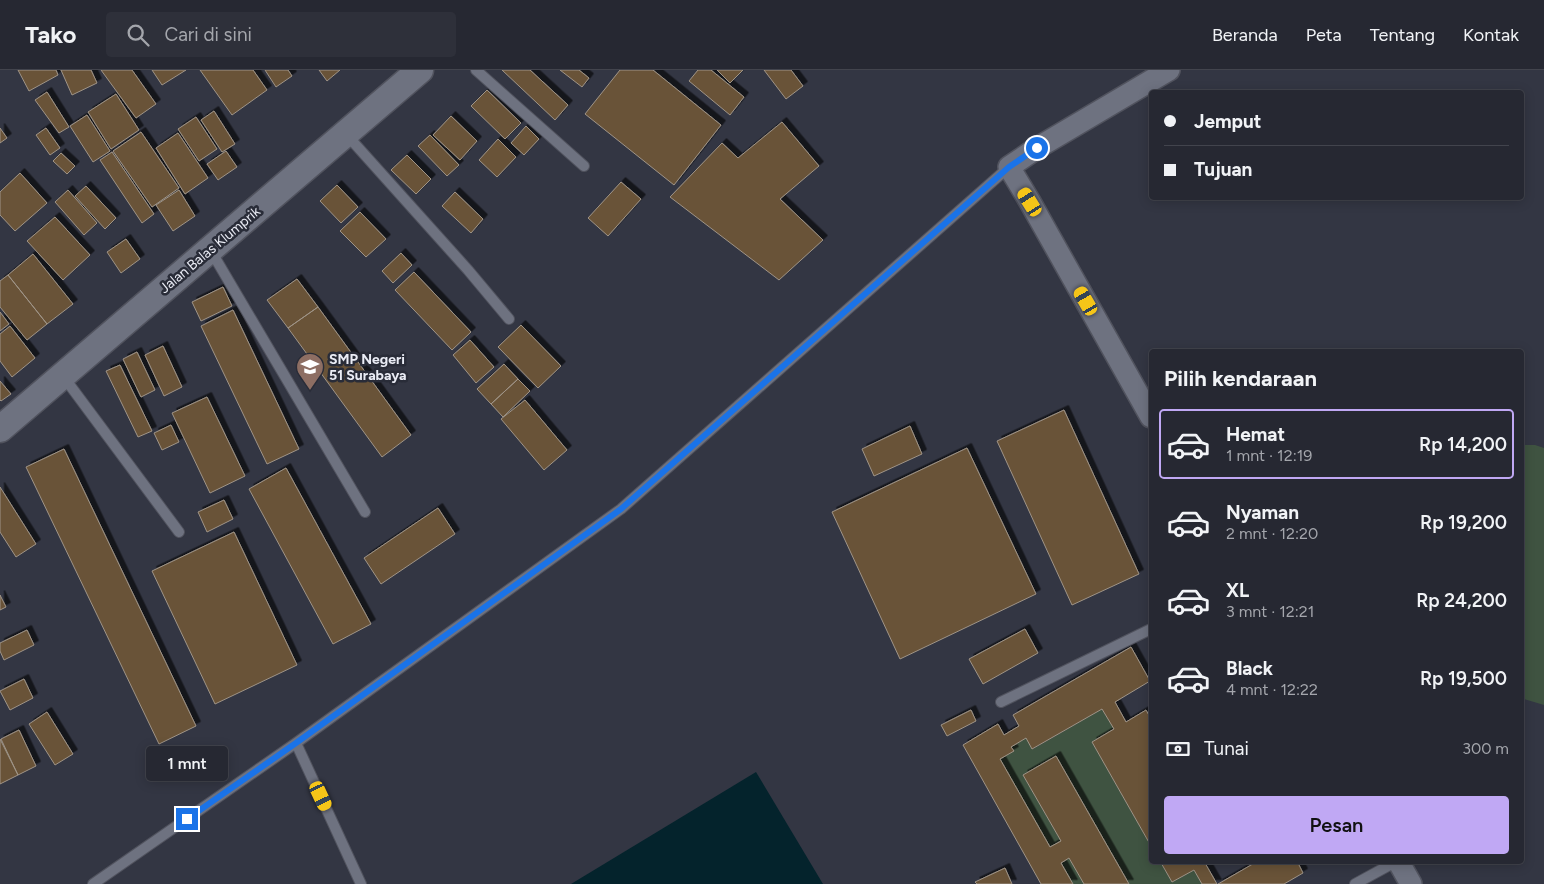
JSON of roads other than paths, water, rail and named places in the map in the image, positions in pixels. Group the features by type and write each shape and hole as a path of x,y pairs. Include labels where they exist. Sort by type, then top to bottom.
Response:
{"street":[{"name":"Jalan Balas Klumprik","path":"0,429 420,70"},
{"path":"1149,413 1009,167 1037,148 1169,70"},
{"path":"1400,864 1411,884"}],"lane":[{"path":"476,70 584,166"},
{"path":"346,133 509,319"},
{"path":"93,884 296,743 621,509 1009,167"},
{"path":"210,250 365,512"},
{"path":"62,375 179,532"},
{"path":"1001,702 1149,630"},
{"path":"296,743 361,884"},
{"path":"1355,884 1392,864"}],"water":[{"path":"756,772 823,884 571,884"}],"place":[{"name":"SMP Negeri 51 Surabaya","path":"310,391"}]}
